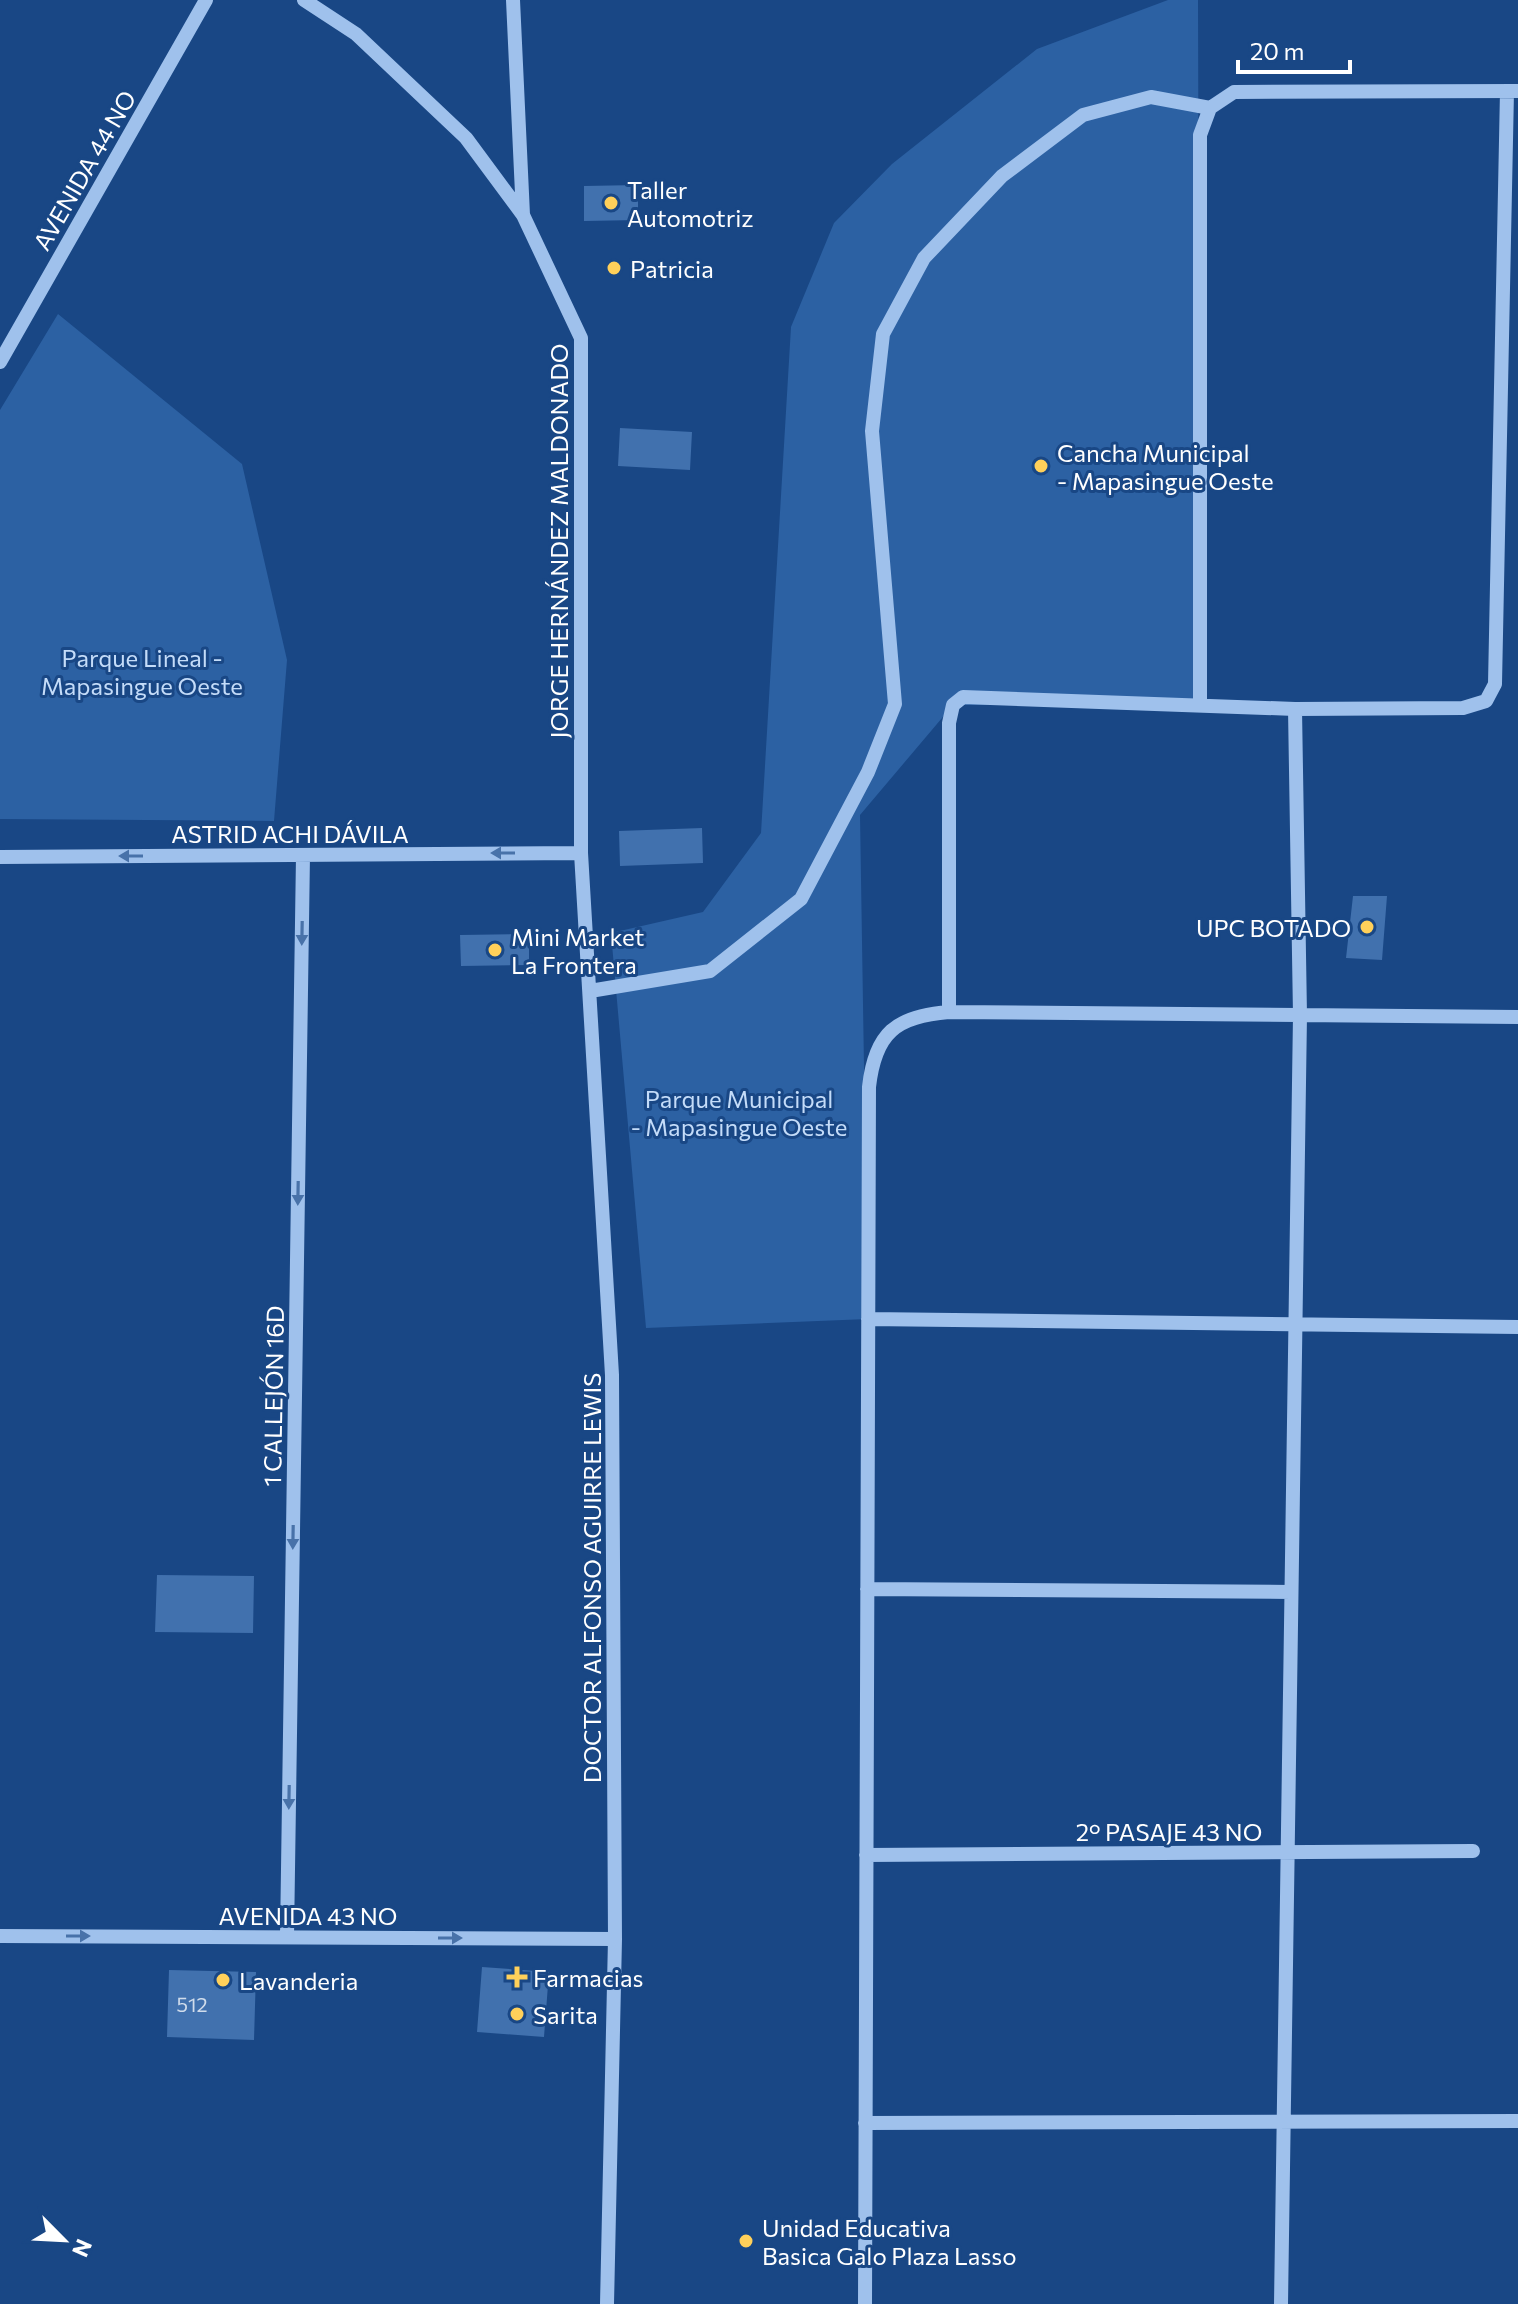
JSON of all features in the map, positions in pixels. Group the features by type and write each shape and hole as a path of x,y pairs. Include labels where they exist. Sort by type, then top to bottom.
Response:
{"street":[{"name":"AVENIDA 44 NO","path":"0,362 206,0"},
{"name":"JORGE HERNÁNDEZ MALDONADO","path":"304,0 356,34 466,138 523,215 581,338 581,853"},
{"path":"513,0 523,215"},
{"path":"949,1012 949,723 953,705 963,697 1295,709 1463,708 1486,701 1495,684 1513,91 1234,92 1210,108 1200,135 1200,705"},
{"path":"590,991 710,971 756,935 801,899 868,772 895,704 872,431 883,334 924,258 1002,176 1083,115 1151,97 1210,108"},
{"path":"1281,2304 1300,1015 1295,709"},
{"name":"DOCTOR ALFONSO AGUIRRE LEWIS","path":"581,853 612,1375 615,1939 607,2304"},
{"name":"ASTRID ACHI DÁVILA","path":"0,857 581,853"},
{"name":"1 CALLEJÓN 16D","path":"287,1937 303,855"},
{"path":"865,2304 868,1319 873,1056 884,1037 903,1021 919,1014 949,1012 1518,1017"},
{"path":"868,1319 1518,1327"},
{"path":"867,1589 1291,1592"},
{"name":"2° PASAJE 43 NO","path":"866,1855 1473,1851"},
{"name":"AVENIDA 43 NO","path":"0,1936 615,1939"},
{"path":"865,2123 1518,2121"}],"green space":[{"name":"Parque Municipal - Mapasingue Oeste","path":"1168,0 1198,0 1200,705 953,705 860,815 868,1319 646,1328 611,933 703,912 761,833 791,327 834,223 892,164 1037,49"},
{"name":"Parque Lineal - Mapasingue Oeste","path":"58,314 242,464 287,660 274,821 0,819 0,410"}],"building":[{"name":"Taller Automotriz","path":"638,185 638,220 584,221 584,186"},
{"path":"620,428 692,432 690,470 618,466"},
{"path":"702,828 703,863 620,866 619,831"},
{"name":"UPC BOTADO","path":"1353,896 1387,896 1382,960 1346,958"},
{"name":"Mini Market La Frontera","path":"529,934 529,965 461,966 460,935"},
{"path":"157,1575 254,1576 253,1633 155,1632"},
{"path":"482,1967 549,1972 544,2037 477,2032"},
{"path":"169,1970 256,1972 254,2040 167,2037"}],"place":[{"name":"Taller Automotriz","path":"611,203"},
{"name":"Patricia","path":"614,268"},
{"name":"Cancha Municipal - Mapasingue Oeste","path":"1041,466"},
{"name":"UPC BOTADO","path":"1367,927"},
{"name":"Mini Market La Frontera","path":"495,950"},
{"name":"Farmacias","path":"517,1977"},
{"name":"Lavanderia","path":"223,1980"},
{"name":"Sarita","path":"517,2014"},
{"name":"Unidad Educativa Basica Galo Plaza Lasso","path":"746,2241"}]}
